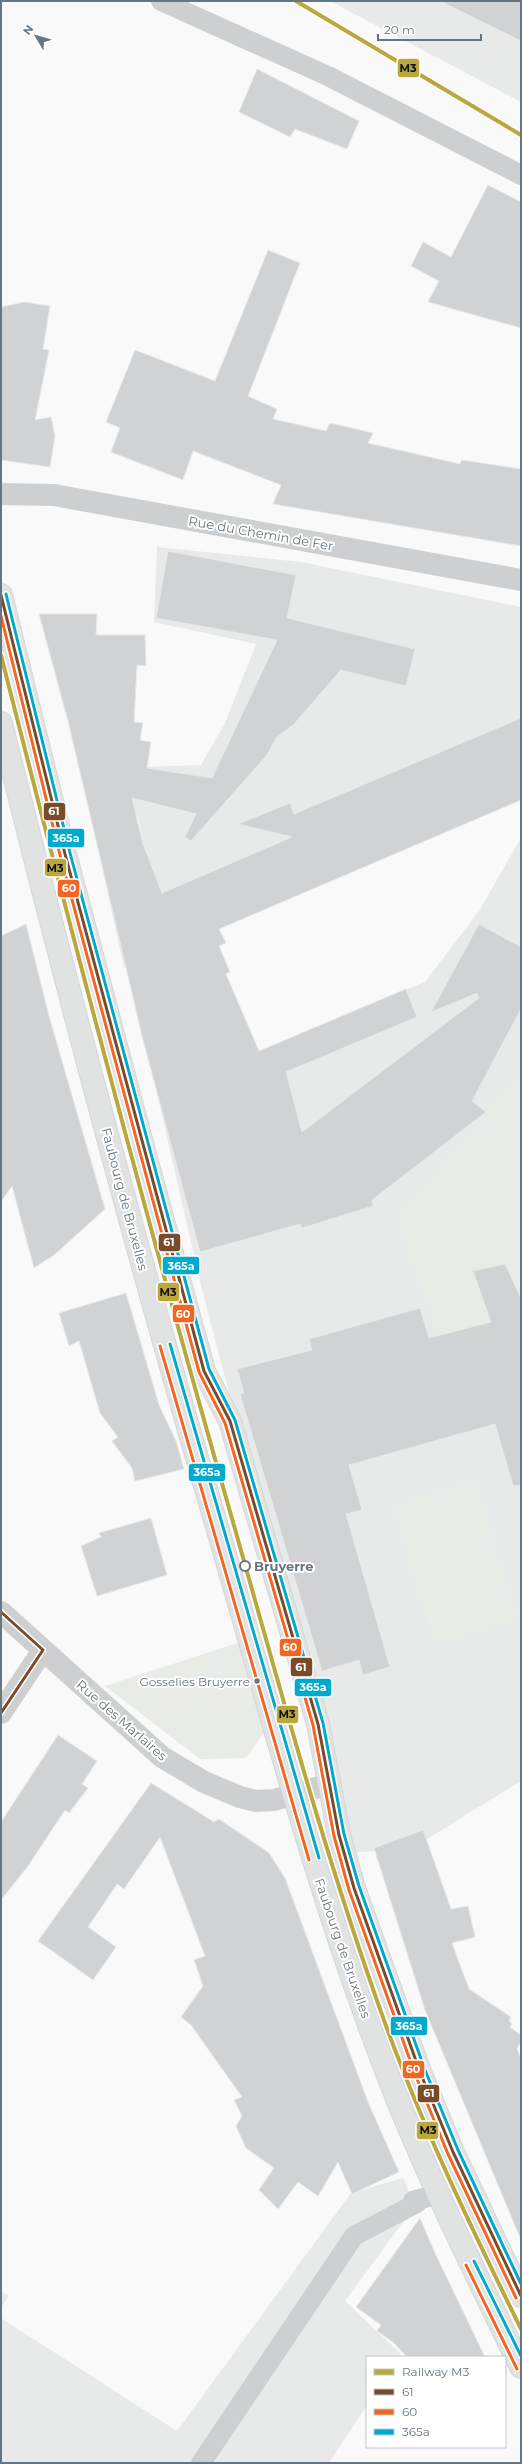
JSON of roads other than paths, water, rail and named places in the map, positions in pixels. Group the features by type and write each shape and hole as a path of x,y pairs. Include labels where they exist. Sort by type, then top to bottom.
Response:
{"street":[{"name":"Rue du Chemin de Fer","path":"1,494 54,495 521,580"},
{"path":"1,595 65,854 183,1295 207,1379 230,1421 318,1724 345,1858 403,2029 447,2139 521,2296"},
{"name":"Faubourg de Bruxelles","path":"1,723 46,903 150,1288 321,1883 357,1993 396,2097 438,2194 521,2367"},
{"name":"Rue des Marlaires","path":"1,1612 162,1757 204,1782 256,1801 274,1800 330,1784"},
{"path":"1,1713 43,1650"}],"lane":[{"path":"161,1 328,76 521,175"},
{"path":"201,2463 354,2236 417,2203 413,2201 438,2194"}],"rail line":[{"name":"M3","path":"296,1 521,135"},
{"name":"M3","path":"1,655 83,976 140,1189 284,1702 322,1831 385,2023 415,2101 484,2254 521,2329"}],"place":[{"name":"Bruyerre","path":"245,1566"},
{"name":"Gosselies Bruyerre","path":"257,1681"}]}
